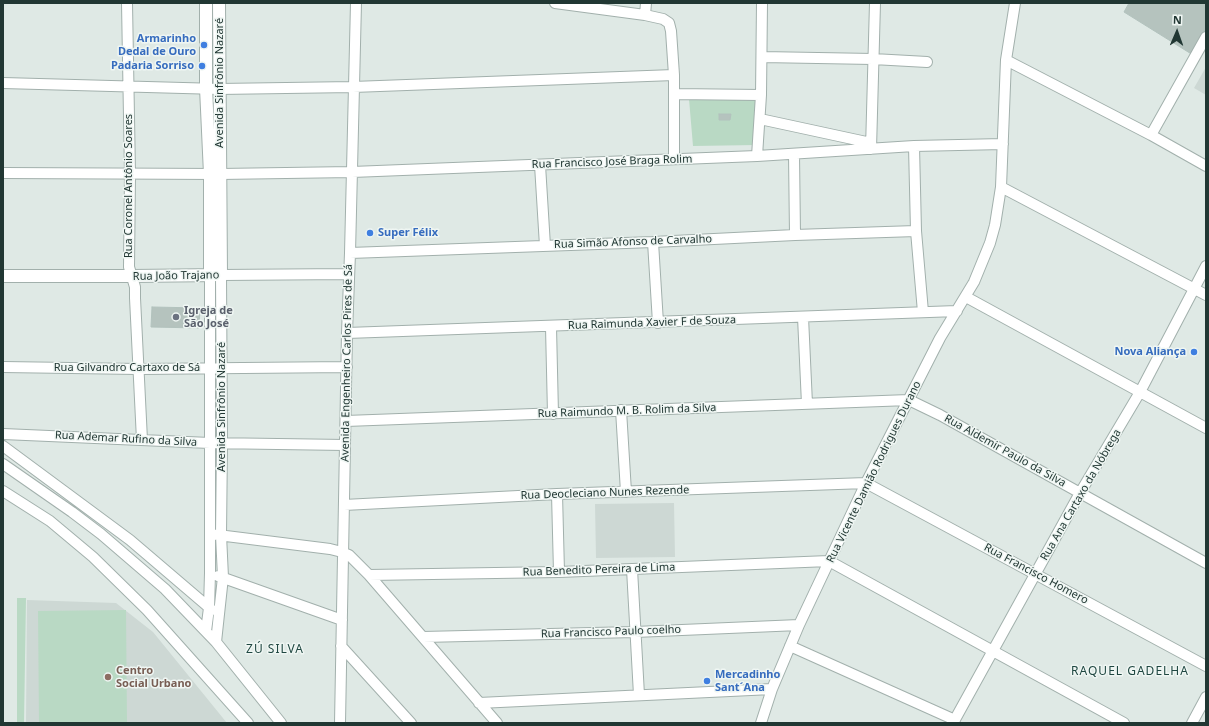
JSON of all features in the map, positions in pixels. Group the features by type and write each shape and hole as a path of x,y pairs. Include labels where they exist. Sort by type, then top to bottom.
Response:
{"street":[{"name":"Rua Coronel Antônio Soares","path":"127,3 130,174 129,267 132,276 135,298 142,440"},
{"name":"Avenida Sinfrônio Nazaré","path":"206,3 206,88 215,174"},
{"name":"Avenida Sinfrônio Nazaré","path":"216,642 223,577 221,535 222,368 216,275 215,174 219,89 219,3"},
{"name":"Avenida Engenheiro Carlos Pires de Sá","path":"340,723 342,552 356,3"},
{"path":"555,3 663,19 669,24 671,31 674,75 674,159"},
{"path":"645,16 646,3"},
{"path":"757,156 761,95 762,3"},
{"path":"760,119 871,146 872,59 875,3"},
{"name":"Rua Vicente Damião Rodrigues Durano","path":"760,723 772,689 799,625 866,483 940,338 966,297 982,264 995,225 1001,187 1006,60 1015,3"},
{"path":"1151,135 1206,37"},
{"path":"762,57 872,59 927,62"},
{"path":"1006,60 1151,135 1206,166"},
{"path":"3,83 219,89 353,87 674,75"},
{"path":"674,94 761,95"},
{"name":"Rua Francisco José Braga Rolim","path":"3,173 215,174 352,172 757,156 794,154 871,146 1003,144"},
{"path":"914,146 916,231 923,312"},
{"path":"794,154 795,235"},
{"path":"540,165 545,246"},
{"path":"1001,187 1206,295"},
{"name":"Rua Simão Afonso de Carvalho","path":"350,253 916,231"},
{"path":"653,242 658,323"},
{"name":"Rua Ana Cartaxo da Nóbrega","path":"954,721 1080,493 1140,392 1206,266"},
{"name":"Rua João Trajano","path":"3,276 349,274"},
{"name":"Avenida Sinfrônio Nazaré","path":"206,631 209,608 210,573 211,368 216,275"},
{"path":"966,297 1206,428"},
{"name":"Rua Raimunda Xavier F de Souza","path":"347,333 551,327 957,311"},
{"path":"803,317 807,404"},
{"path":"551,327 553,414"},
{"name":"Rua Gilvandro Cartaxo de Sá","path":"3,367 139,369 347,368"},
{"name":"Rua Raimundo M. B. Rolim da Silva","path":"346,421 909,400"},
{"name":"Rua Aldemir Paulo da Silva","path":"909,400 940,415 1206,563"},
{"path":"622,410 626,492"},
{"name":"Rua Ademar Rufino da Silva","path":"3,434 210,443 345,445"},
{"path":"3,446 130,540 209,608 219,613"},
{"path":"3,464 72,512 113,544 165,589 216,642 281,723"},
{"name":"Rua Deocleciano Nunes Rezende","path":"344,505 557,494 866,483"},
{"name":"Rua Francisco Homero","path":"866,483 1206,666"},
{"path":"3,491 50,520 94,557 147,610 248,723"},
{"path":"557,494 559,572"},
{"path":"210,534 330,549 342,552 349,556 370,575 497,723"},
{"path":"829,561 1124,723"},
{"name":"Rua Benedito Pereira de Lima","path":"370,575 559,572 829,561"},
{"path":"632,569 639,695"},
{"path":"210,573 342,620"},
{"name":"Rua Francisco Paulo coelho","path":"423,638 635,632 799,625"},
{"path":"341,646 411,723"},
{"path":"790,646 954,721"},
{"path":"479,703 772,689"},
{"path":"1192,723 1206,697"}],"shaded area":[{"path":"1206,67 1206,95 1194,88"},
{"path":"674,503 675,557 596,558 595,504"},
{"name":"Centro Social Urbano","path":"27,600 116,603 153,632 227,723 26,723"}],"green space":[{"path":"689,99 760,100 757,145 693,146"},
{"path":"17,598 26,598 24,723 17,723"},
{"path":"126,610 127,723 39,723 38,611"}],"building":[{"path":"1129,3 1206,3 1206,32 1193,55 1124,12"},
{"path":"719,114 731,114 730,120 719,120"},
{"name":"Igreja de São José","path":"152,307 200,308 199,328 151,327"}],"place":[{"name":"Armarinho Dedal de Ouro","path":"204,45"},
{"name":"Padaria Sorriso","path":"202,66"},
{"name":"Super Félix","path":"370,233"},
{"name":"Igreja de São José","path":"176,317"},
{"name":"Nova Aliança","path":"1194,352"},
{"name":"Centro Social Urbano","path":"108,677"},
{"name":"Mercadinho Sant´Ana","path":"707,681"}],"district":[{"name":"ZÚ SILVA","path":"275,650"},
{"name":"RAQUEL GADELHA","path":"1130,672"}]}
